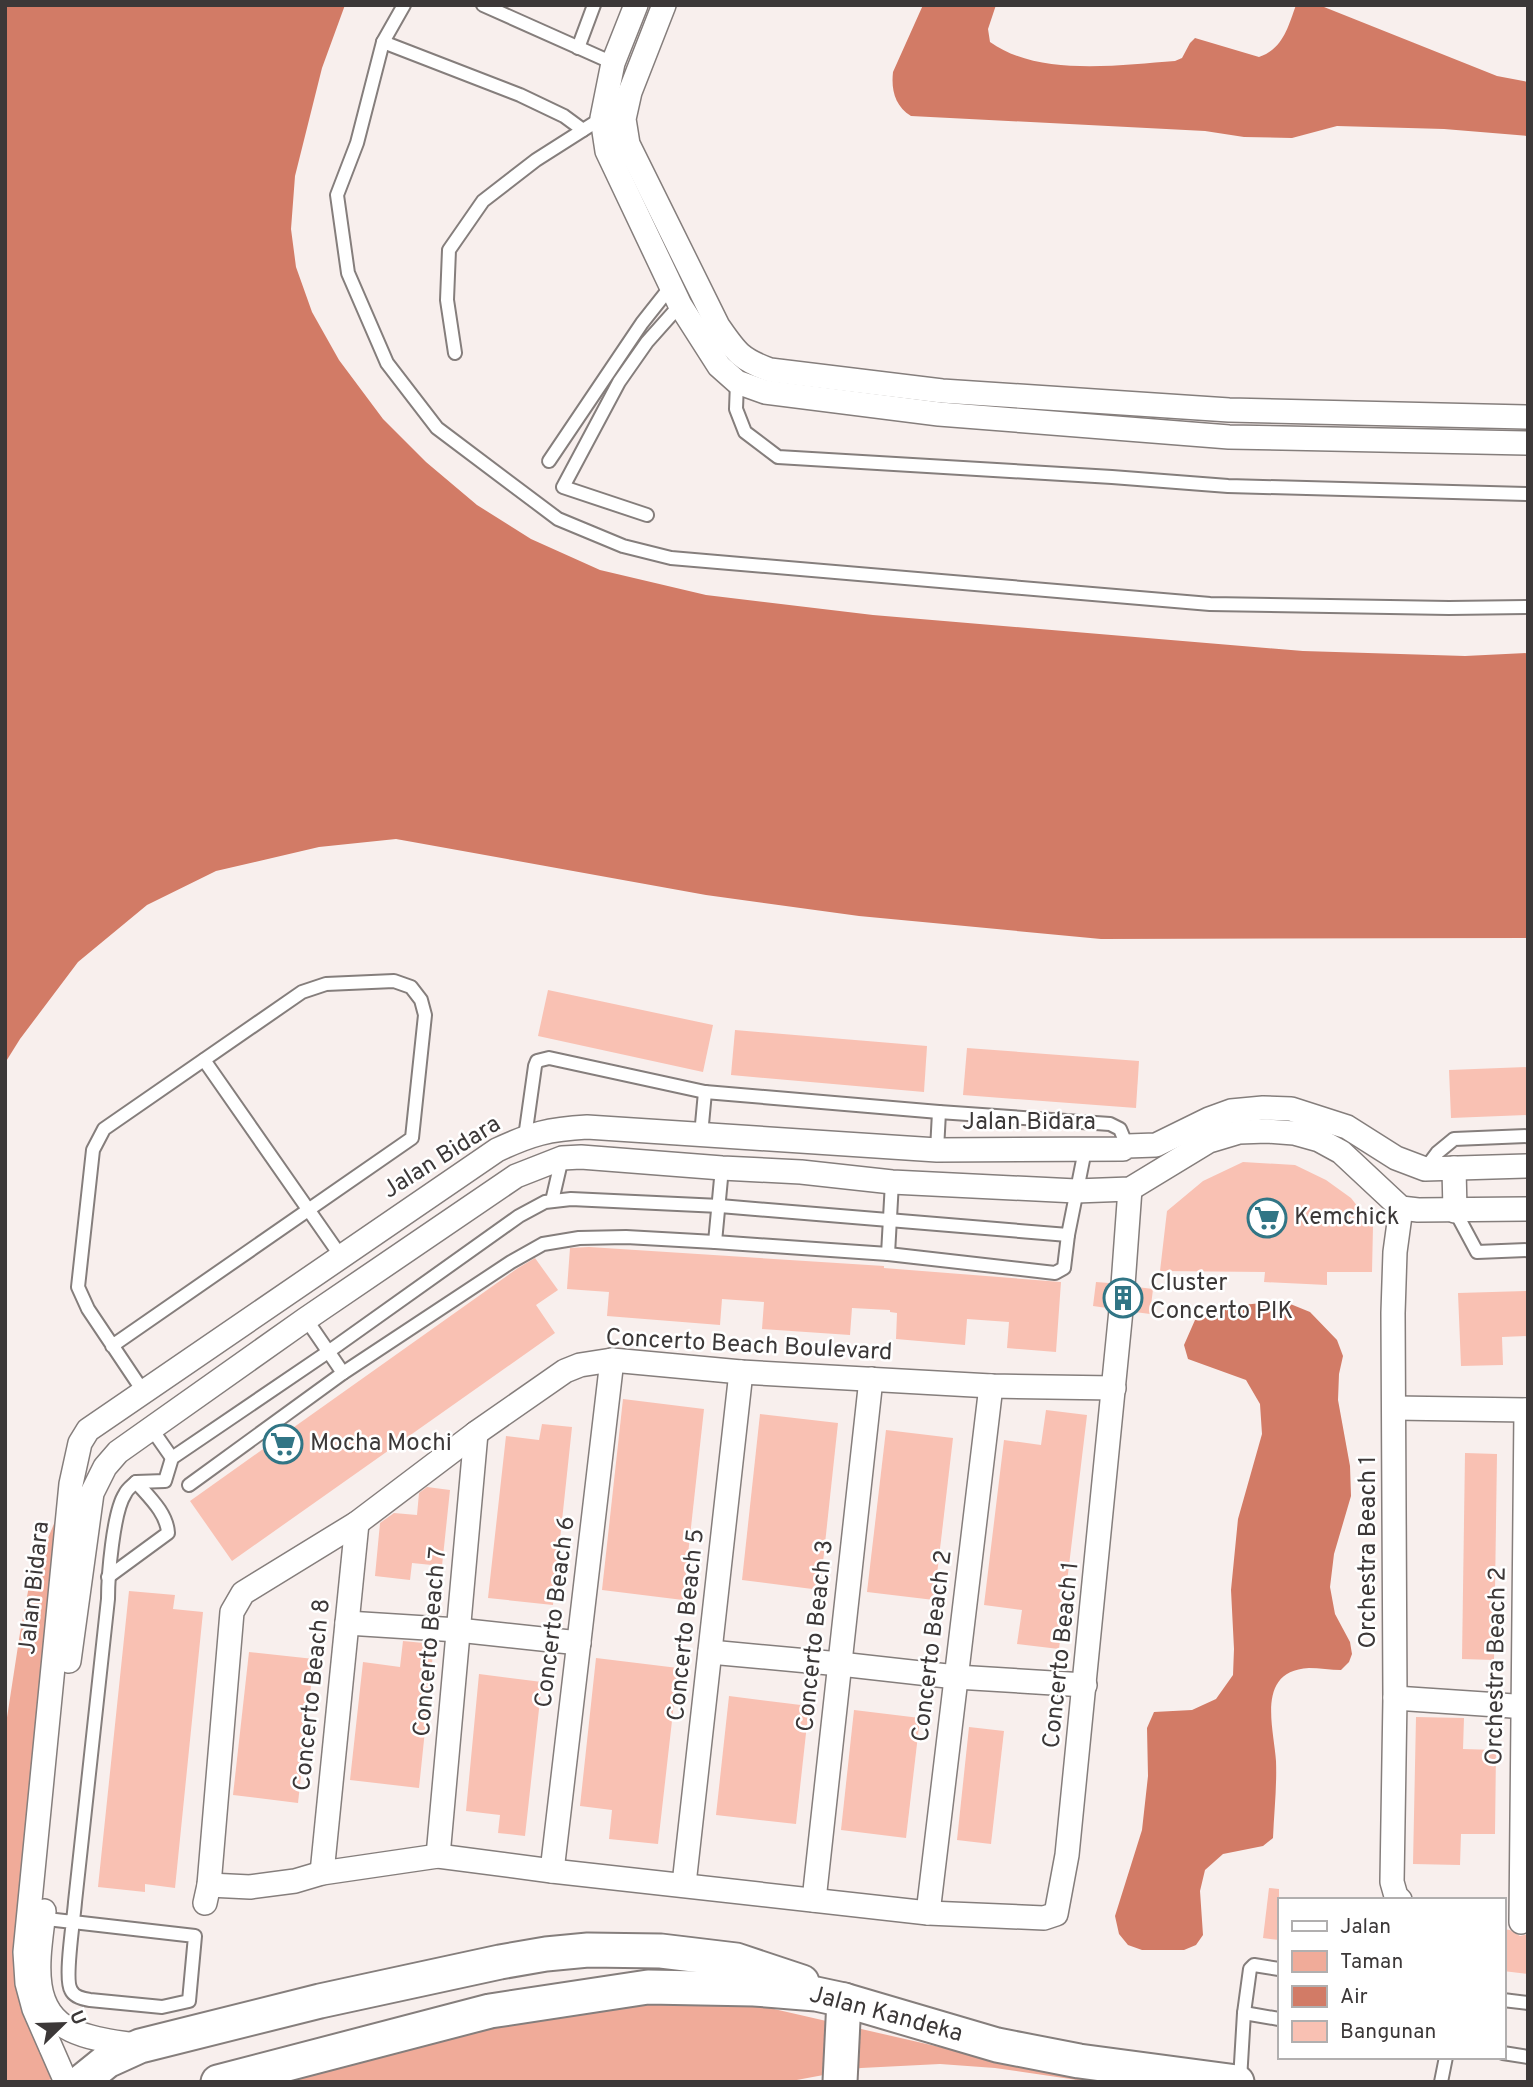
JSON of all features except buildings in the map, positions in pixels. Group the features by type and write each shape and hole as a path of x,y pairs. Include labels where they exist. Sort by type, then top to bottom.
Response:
{"main road":[{"path":"81,2082 107,2061 140,2046 320,2001 500,1962 588,1950 661,1951 736,1959 761,1966 855,2003 840,2082"},
{"name":"Jalan Kandeka","path":"218,2082 490,2011 648,1987 754,1989 816,1994 998,2045 1079,2062 1239,2082"}],"street":[{"path":"636,5 592,124 676,295 719,366 737,382 765,392 939,414 1229,437 1528,443"},
{"path":"664,5 630,92 624,119 628,144 718,326 735,351 749,363 770,370 942,391 1229,410 1528,417"},
{"name":"Jalan Bidara","path":"36,1918 71,1484 80,1443 88,1430 143,1391 497,1150 525,1137 557,1128 587,1127 937,1150 1123,1149 1127,1146 1156,1145 1231,1111 1263,1108 1291,1109 1347,1127 1396,1158 1425,1169 1528,1166"},
{"path":"557,1128 562,1158"},
{"name":"Jalan Bidara","path":"140,2046 73,2031 46,2018 34,2009 27,1983 25,1952 36,1918 92,1493 104,1467 118,1452 306,1319 516,1177 562,1158 582,1157 801,1172 892,1182 1076,1191 1130,1189 1209,1141 1240,1132 1267,1131 1294,1133 1319,1140 1341,1152 1401,1208"},
{"path":"801,1172 804,1141"},
{"path":"1454,1168 1455,1211"},
{"path":"1123,1285 1130,1189"},
{"path":"1401,1208 1455,1211 1528,1209"},
{"name":"Orchestra Beach 1","path":"1398,1898 1392,1882 1395,1699 1393,1313 1395,1252 1401,1208"},
{"name":"Concerto Beach 1","path":"928,1913 1044,1918 1056,1914 1068,1854 1121,1310"},
{"name":"Concerto Beach Boulevard","path":"322,1873 295,1881 207,1894 232,1612 243,1593 357,1523 476,1433 565,1371 580,1365 612,1360 741,1372 991,1386 1114,1388"},
{"name":"Concerto Beach 6","path":"552,1871 612,1360"},
{"name":"Concerto Beach 5","path":"684,1884 741,1372"},
{"name":"Concerto Beach 3","path":"814,1900 871,1379"},
{"name":"Concerto Beach 2","path":"928,1913 991,1386"},
{"path":"1395,1408 1527,1410"},
{"name":"Orchestra Beach 2","path":"1517,1921 1525,1707 1527,1410"},
{"path":"88,1430 118,1452"},
{"name":"Concerto Beach 7","path":"438,1856 476,1433"},
{"name":"Concerto Beach 8","path":"322,1873 357,1523"},
{"path":"347,1623 458,1630 579,1643"},
{"path":"710,1652 956,1677 1085,1685"},
{"path":"1395,1699 1525,1707"},
{"path":"322,1873 438,1856 928,1913"},
{"name":"Jalan Bidara","path":"46,2018 66,2082"}],"lane":[{"path":"404,5 383,42 356,143 337,195 348,273 387,363 437,428 558,519 623,546 671,558 1210,604 1528,607"},
{"path":"483,5 613,63"},
{"path":"578,48 594,5"},
{"path":"383,42 520,95 564,116 592,124"},
{"path":"455,353 447,300 449,250 483,201 536,160 592,124"},
{"path":"549,461 642,323 676,295"},
{"path":"647,515 564,487 619,382 676,295"},
{"path":"737,382 736,409 745,432 778,457 1228,486 1528,494"},
{"path":"112,1346 412,1138 425,1015 421,1000 411,988 394,981 326,984 302,992 104,1129 93,1150 78,1287 88,1309 112,1346 143,1391"},
{"path":"525,1137 535,1066 537,1061 549,1058 705,1092 1110,1124 1120,1129 1127,1146"},
{"path":"204,1059 340,1255"},
{"path":"701,1135 705,1092"},
{"path":"937,1150 939,1112"},
{"path":"1425,1169 1437,1153 1454,1139 1528,1136"},
{"path":"189,1485 343,1373 511,1262 543,1244 579,1238 626,1237 715,1242 888,1254 1055,1273 1064,1268 1085,1150"},
{"path":"551,1202 562,1158"},
{"path":"715,1242 722,1168"},
{"path":"888,1254 892,1182"},
{"path":"36,1918 73,1922 195,1936 189,2001 162,2007 90,2000 71,1991 68,1978 73,1922 108,1599 108,1577 119,1505 125,1492 136,1482 165,1481 172,1458 328,1352 519,1216 545,1202 571,1199 720,1206 1068,1235"},
{"path":"1455,1211 1478,1252 1528,1251"},
{"path":"306,1319 343,1373"},
{"path":"151,1428 172,1458"},
{"path":"108,1577 168,1533 164,1516 136,1482"},
{"path":"82,1567 108,1577"},
{"path":"1239,2082 1244,2013 1251,1967 1254,1965 1278,1969"},
{"path":"1505,2000 1528,2003"},
{"path":"1244,2013 1278,2019"},
{"path":"1505,2053 1528,2057"},
{"path":"1441,2082 1446,2059"}],"green space":[{"path":"61,1507 45,1635 14,1948 18,1978 59,2077 42,2082 5,2082 6,1724 30,1581"},
{"path":"743,2002 953,2050 1181,2082 1091,2082 995,2068 940,2064 861,2068 786,2082 248,2082 579,2003"}],"water":[{"path":"5,5 345,5 322,68 295,176 291,229 296,267 312,312 339,360 383,419 426,462 477,505 531,539 600,570 706,595 873,615 1303,651 1465,656 1528,653 1528,938 1101,939 859,916 706,895 396,839 319,847 216,871 147,905 78,962 5,1063"},
{"path":"923,5 996,5 988,29 990,42 1010,53 1032,60 1055,64 1105,66 1175,61 1182,58 1195,38 1259,57 1279,43 1296,5 1319,5 1497,76 1528,82 1528,136 1444,129 1337,126 1292,138 1244,137 1205,131 911,116 895,97 893,72"},
{"path":"1283,1301 1310,1312 1337,1340 1343,1356 1338,1400 1350,1466 1351,1496 1334,1554 1330,1587 1335,1614 1350,1642 1352,1654 1341,1670 1309,1668 1292,1672 1281,1679 1274,1690 1271,1718 1276,1761 1273,1838 1263,1846 1223,1854 1205,1870 1200,1891 1203,1935 1196,1945 1184,1950 1142,1950 1128,1945 1119,1934 1115,1916 1142,1830 1148,1776 1147,1728 1154,1712 1192,1710 1216,1699 1233,1675 1231,1590 1238,1519 1262,1434 1260,1404 1246,1380 1188,1359 1184,1345 1195,1320 1228,1308"}],"place":[{"name":"Kemchick","path":"1267,1218"},
{"name":"Cluster Concerto PIK","path":"1123,1298"},
{"name":"Mocha Mochi","path":"283,1444"}]}
